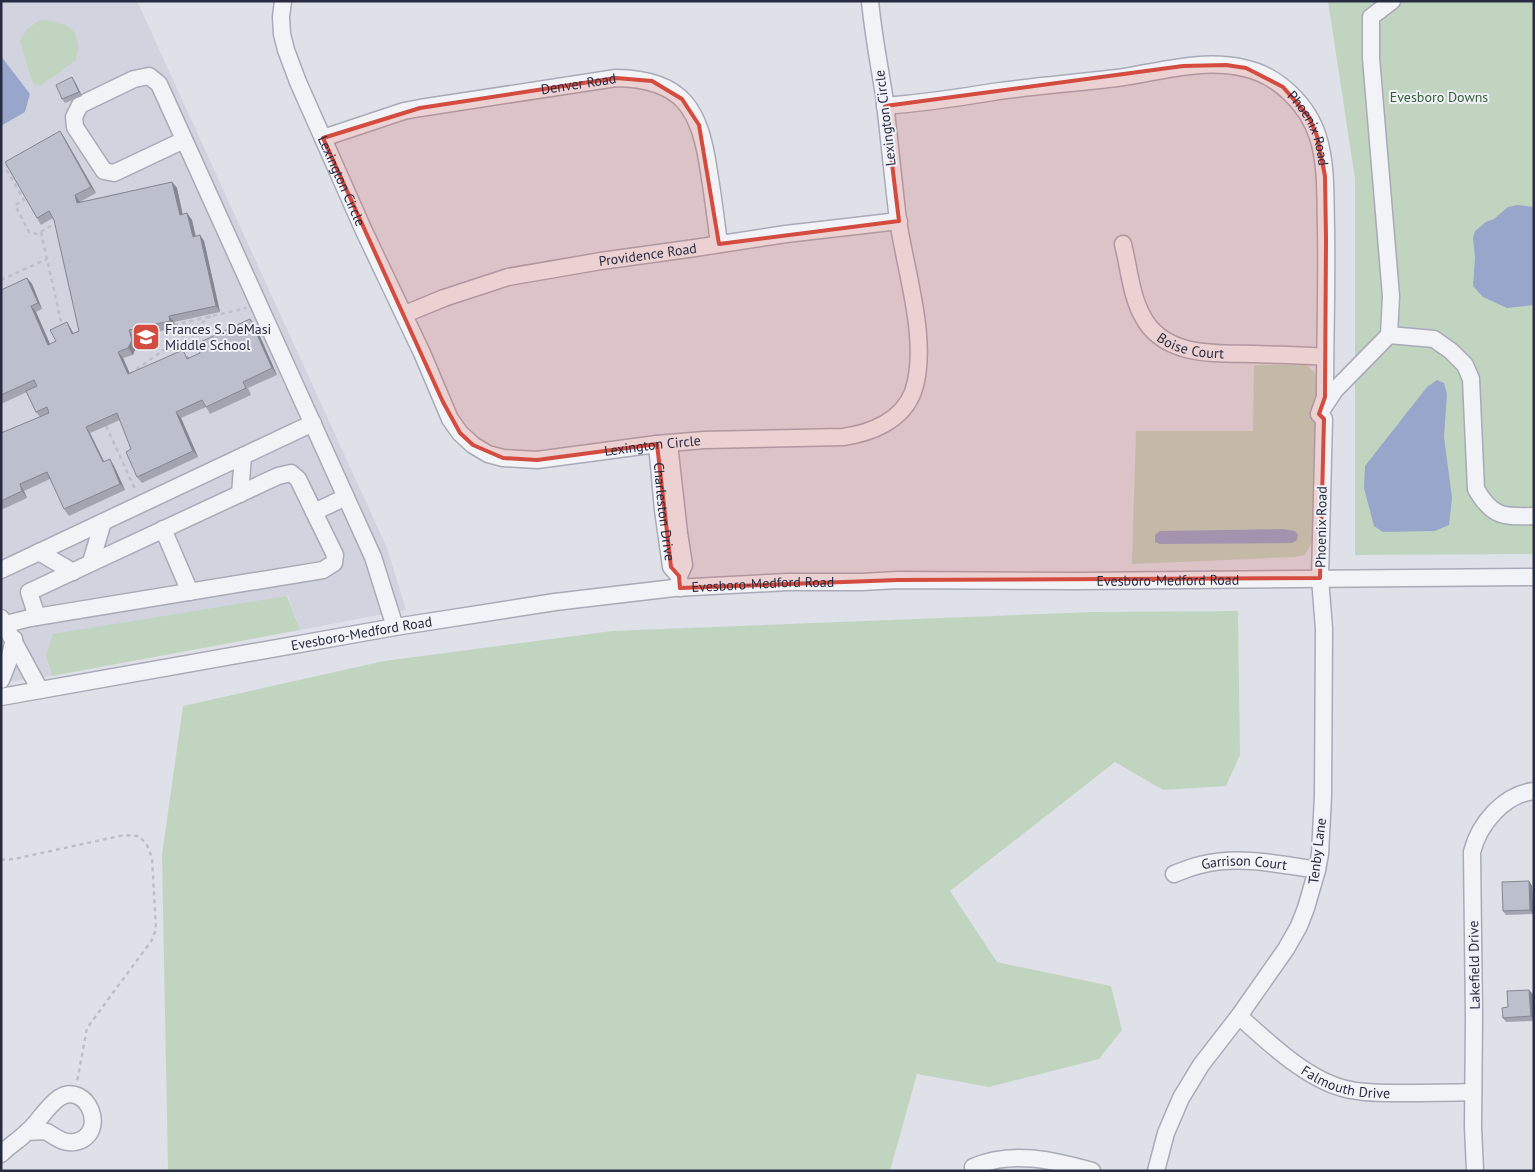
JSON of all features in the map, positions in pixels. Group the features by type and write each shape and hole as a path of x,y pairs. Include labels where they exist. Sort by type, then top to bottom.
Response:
{"street":[{"name":"Lexington Circle","path":"283,1 281,17 286,50 298,82 450,419 460,433 473,445 488,454 503,458 538,460 704,440 843,437 862,434 878,428 905,407 912,393 916,377 918,343 911,285 898,222 885,106 870,1"},
{"path":"1319,414 1336,390 1389,334 1391,296 1371,58 1371,17 1392,1"},
{"name":"Phoenix Road","path":"885,106 922,103 1205,64 1246,68 1266,76 1283,87 1297,100 1318,136 1326,197 1325,397 1319,414 1324,419 1320,578"},
{"path":"184,140 114,172 104,171 75,127 74,117 80,105 134,79 149,76 159,84 373,557 395,627"},
{"name":"Denver Road","path":"323,138 420,108 616,78 652,81 667,88 682,99 692,111 699,125 706,154 719,244"},
{"name":"Providence Road","path":"404,314 444,298 508,277 795,232 898,222"},
{"name":"Boise Court","path":"1123,244 1137,304 1151,330 1162,340 1177,346 1208,353 1325,357"},
{"path":"1389,334 1434,339 1465,364 1471,379 1476,489 1484,503 1497,513 1513,516 1534,516"},
{"path":"1,570 312,423"},
{"name":"Charleston Drive","path":"663,444 663,510 671,567 679,582"},
{"path":"240,494 243,456"},
{"path":"37,617 30,592 278,476 291,473 298,479 335,555 334,563 323,570 37,617 3,621 40,690"},
{"path":"314,512 346,497"},
{"path":"91,562 103,522"},
{"path":"163,529 190,592"},
{"path":"39,552 74,572"},
{"name":"Evesboro-Medford Road","path":"1,697 395,627 679,582 1534,577"},
{"name":"Tenby Lane","path":"1156,1171 1166,1133 1181,1098 1201,1065 1280,958 1295,934 1309,900 1320,854 1323,796 1324,636 1320,578"},
{"path":"1,680 6,670 14,639"},
{"name":"Lakefield Drive","path":"1475,1171 1473,1127 1472,852 1475,838 1491,815 1515,797 1534,791"},
{"name":"Garrison Court","path":"1174,874 1200,865 1229,861 1272,863 1317,870"},
{"name":"Falmouth Drive","path":"1238,1016 1301,1066 1329,1083 1345,1089 1377,1093 1474,1092"},
{"path":"1,1154 14,1141 28,1132 59,1098 75,1096 88,1104 92,1112 92,1127 81,1140 67,1142 45,1131 28,1132"},
{"path":"973,1167 994,1160 1024,1157 1056,1162 1092,1171"}],"path":[{"path":"13,163 5,168 24,200 15,205 29,232 37,234 56,223"},
{"path":"41,232 63,333"},
{"path":"1,280 47,259"},
{"path":"174,325 260,305"},
{"path":"130,374 212,316"},
{"path":"106,426 142,504"},
{"path":"1,860 14,859 124,835 139,836 147,845 152,858 156,930 152,940 87,1028 75,1096"}],"highlighted area":[{"path":"1226,65 1246,68 1283,87 1309,117 1317,136 1325,176 1326,239 1325,397 1319,414 1324,419 1320,578 898,580 680,588 679,576 671,567 657,444 537,460 503,458 473,445 460,433 443,402 323,138 420,108 616,78 652,81 682,99 699,125 719,244 899,221 885,106 1183,66"}],"shaded area":[{"name":"Frances S. DeMasi Middle School","path":"1,1 137,1 387,548 406,610 300,630 288,596 46,656 52,676 1,683 1,126 25,112 30,94 1,56"}],"green space":[{"name":"Evesboro Downs","path":"1328,1 1534,1 1534,554 1355,555 1355,179"},
{"path":"40,20 59,22 69,27 76,37 78,47 76,60 40,86 34,84 31,78 20,41 27,29"},
{"path":"1254,365 1307,365 1315,373 1318,387 1312,542 1305,555 1132,564 1136,431 1253,431"},
{"path":"287,596 300,630 52,676 46,656 53,634"},
{"path":"1238,611 1240,755 1226,786 1163,790 1115,762 950,891 997,962 1111,986 1122,1030 1099,1059 989,1087 917,1074 890,1171 168,1171 162,855 183,706 384,661 612,631 1092,612"}],"water":[{"path":"1,56 30,94 25,112 1,126"},
{"path":"1518,205 1534,207 1534,305 1507,308 1483,297 1473,286 1475,258 1473,238 1475,231 1486,222 1494,219 1508,207"},
{"path":"1437,380 1444,383 1447,394 1444,437 1452,498 1449,525 1435,531 1383,532 1374,526 1364,488 1365,466 1427,387"},
{"path":"1283,529 1295,531 1298,535 1297,540 1292,543 1160,544 1155,542 1155,535 1160,531"}],"building":[{"path":"72,77 79,92 62,99 56,85"},
{"path":"60,131 91,187 75,195 77,203 172,182 180,215 187,213 193,237 200,235 216,306 169,316 170,321 129,330 132,340 128,348 118,352 128,374 183,350 187,359 200,353 196,344 250,319 272,368 243,382 246,388 206,407 202,400 176,412 193,451 137,477 126,452 131,449 117,413 86,427 103,462 110,459 120,484 64,509 47,472 20,484 22,491 1,501 1,433 49,413 47,407 36,412 26,391 37,386 34,380 1,395 1,290 27,278 38,303 31,306 48,345 56,341 50,330 67,322 72,334 79,331 54,220 49,211 37,218 5,162"},
{"path":"1529,881 1530,910 1503,911 1502,882"},
{"path":"1529,990 1531,1016 1503,1018 1502,1008 1508,1007 1507,991"}],"place":[{"name":"Frances S. DeMasi Middle School","path":"146,337"}]}
